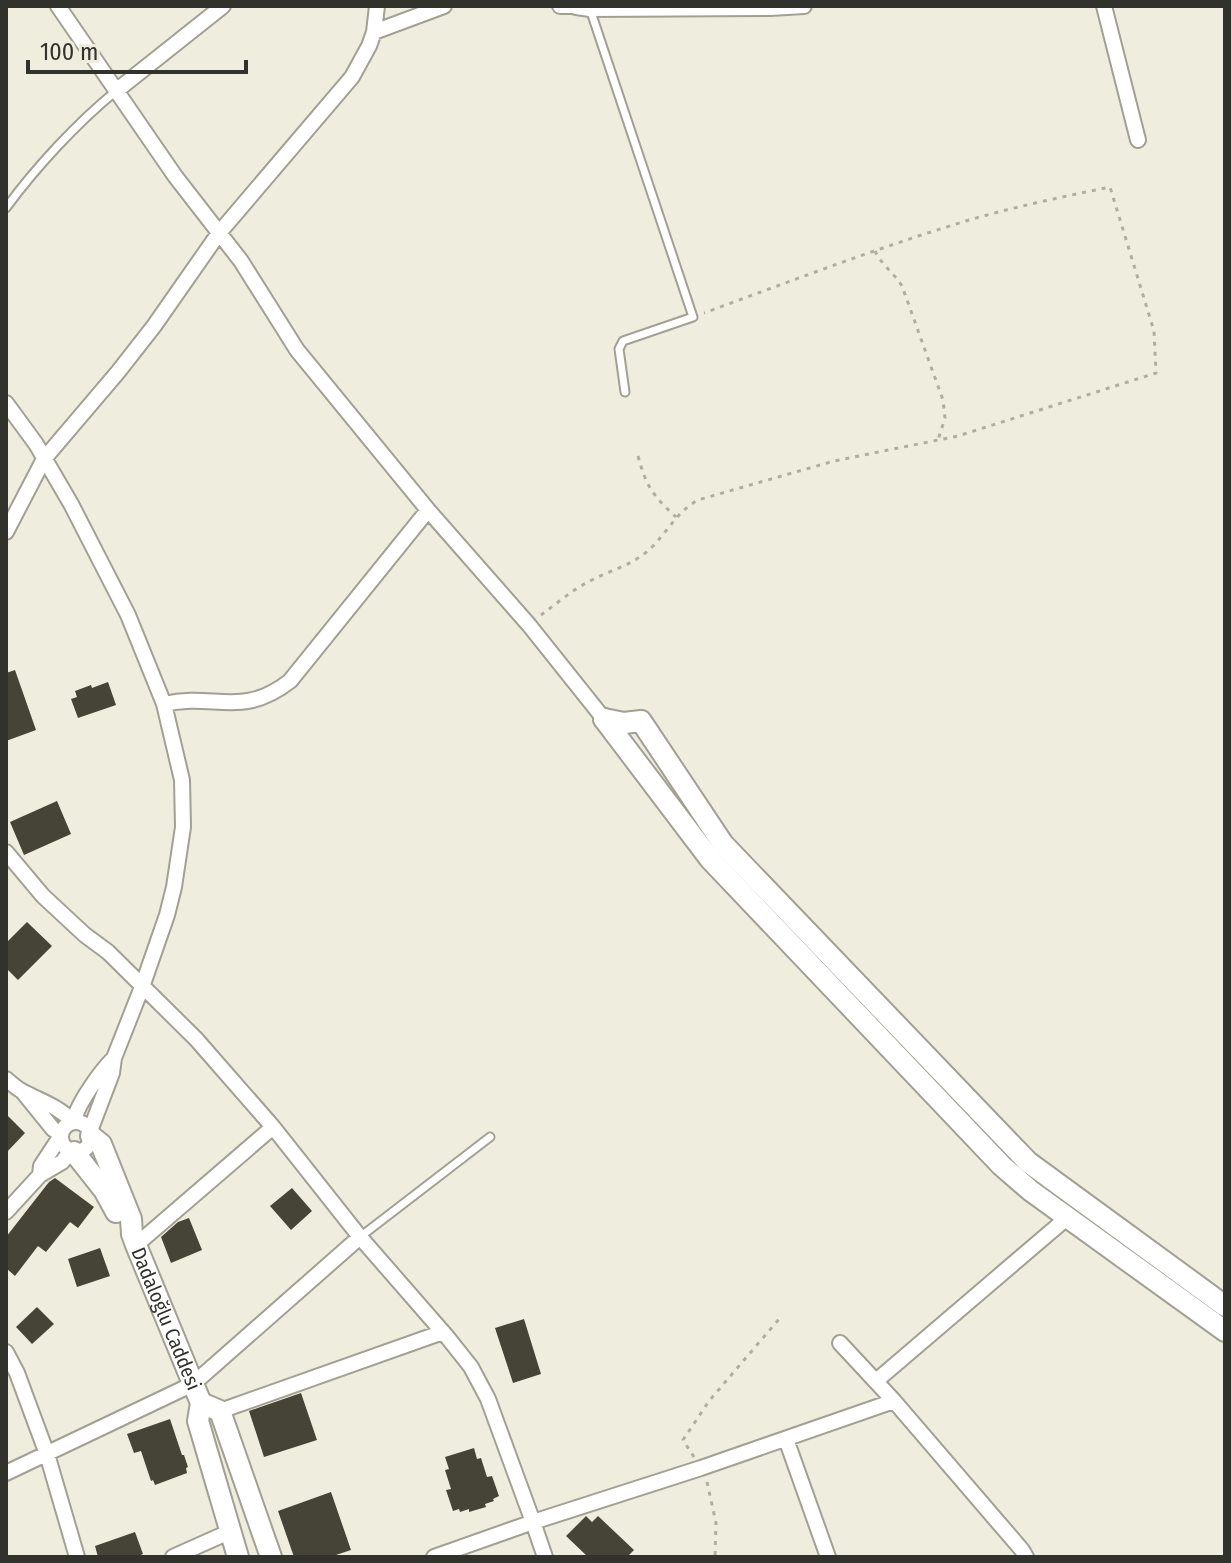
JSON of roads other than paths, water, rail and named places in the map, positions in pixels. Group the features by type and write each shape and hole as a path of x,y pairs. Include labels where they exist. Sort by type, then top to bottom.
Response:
{"street":[{"path":"58,6 175,176 241,261 297,350 428,510 529,625 710,859 1002,1166 1031,1191 1225,1331"},
{"path":"116,91 223,6"},
{"path":"6,532 44,459 127,360 219,233 352,77 374,32 377,6"},
{"path":"374,32 444,6"},
{"path":"560,6 804,6"},
{"path":"1104,6 1138,140"},
{"path":"6,1079 23,1092 66,1144 79,1152 88,1146 114,1058 142,987 170,901 183,827 182,780 164,704 128,615 71,504 27,430 7,406"},
{"path":"164,704 187,701 241,704 265,697 282,687 428,510"},
{"path":"604,719 624,723 641,721 723,844 1028,1162 1225,1306"},
{"path":"6,852 43,896 108,952 196,1039 273,1127 360,1237 471,1367 488,1399 545,1557"},
{"path":"66,1144 63,1127 73,1121 77,1109 103,1069 114,1058"},
{"path":"23,1092 63,1112 73,1121 83,1123 91,1133"},
{"path":"134,1240 273,1127"},
{"name":"Dadaloğlu Caddesi","path":"91,1133 101,1144 131,1219 134,1240"},
{"path":"6,1212 40,1175 41,1166 66,1144"},
{"name":"Dadaloğlu Caddesi","path":"66,1144 104,1190 134,1240 193,1384 211,1407 271,1557"},
{"path":"876,1381 1068,1217"},
{"path":"6,1473 193,1384 360,1237"},
{"path":"211,1407 443,1332"},
{"path":"840,1343 894,1401 1026,1557"},
{"path":"6,1352 47,1454 77,1557"},
{"path":"434,1557 894,1401"},
{"name":"Dadaloğlu Caddesi","path":"211,1407 198,1421 238,1557"},
{"path":"786,1439 828,1557"},
{"path":"173,1557 229,1532"}],"lane":[{"path":"580,7 693,317 623,341 619,349 625,392"},
{"path":"6,208 41,165 91,112 116,91"},
{"path":"360,1237 490,1137"}]}
